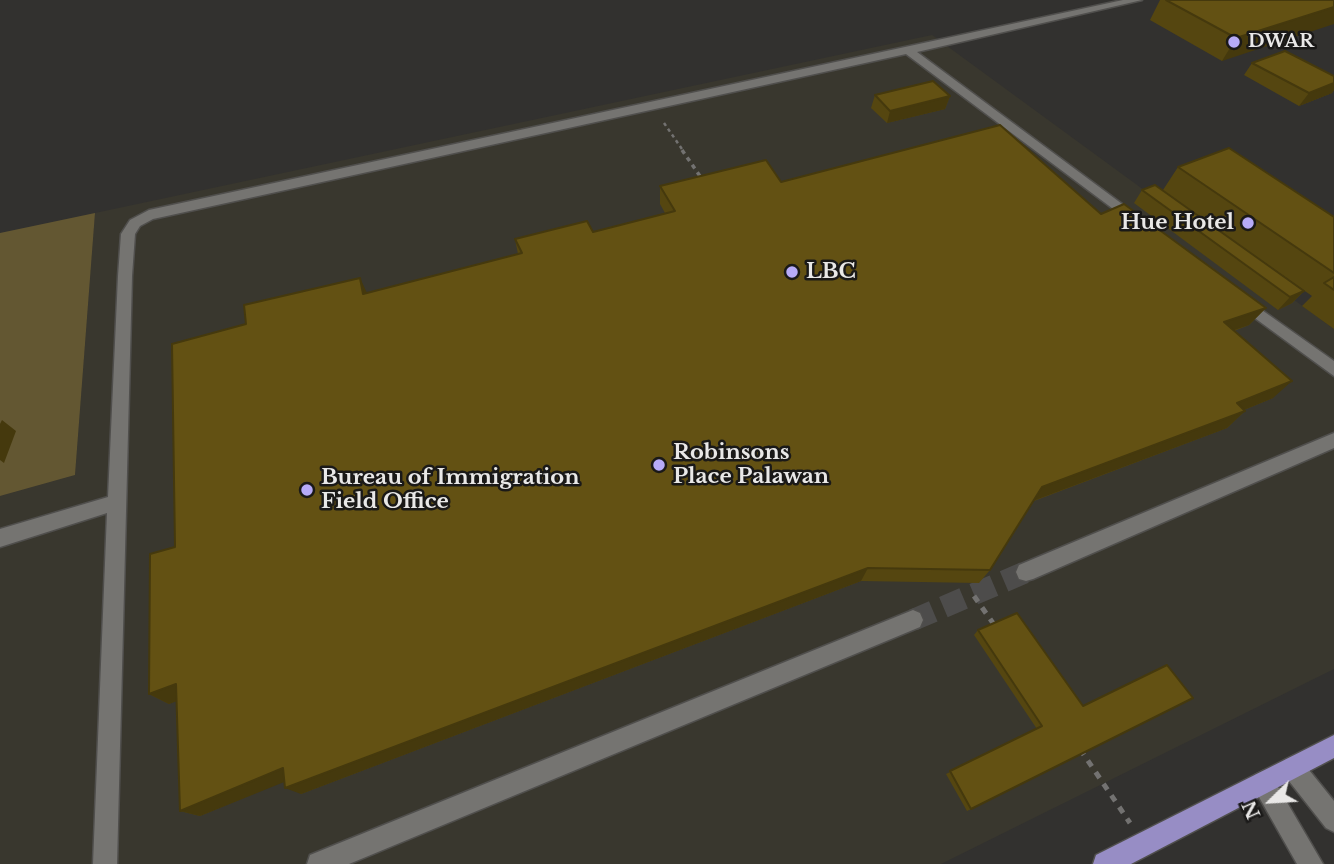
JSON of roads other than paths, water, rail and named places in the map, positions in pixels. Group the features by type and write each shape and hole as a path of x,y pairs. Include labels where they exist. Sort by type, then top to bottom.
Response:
{"main road":[{"path":"1108,864 1263,783 1332,751"}],"lane":[{"path":"105,864 125,276 128,234 135,223 149,215 1137,0"},
{"path":"909,51 1144,227"},
{"path":"1233,295 1334,370"},
{"path":"1026,572 1334,440"},
{"path":"0,538 118,502"},
{"path":"318,864 913,620"},
{"path":"1293,768 1334,820"},
{"path":"1263,783 1311,864"}],"tunnel":[{"path":"913,620 1026,572 1022,574"}],"place":[{"name":"DWAR","path":"1234,42"},
{"name":"Hue Hotel","path":"1248,223"},
{"name":"LBC","path":"792,272"},
{"name":"Robinsons Place Palawan","path":"659,465"},
{"name":"Bureau of Immigration Field Office","path":"307,490"}]}
